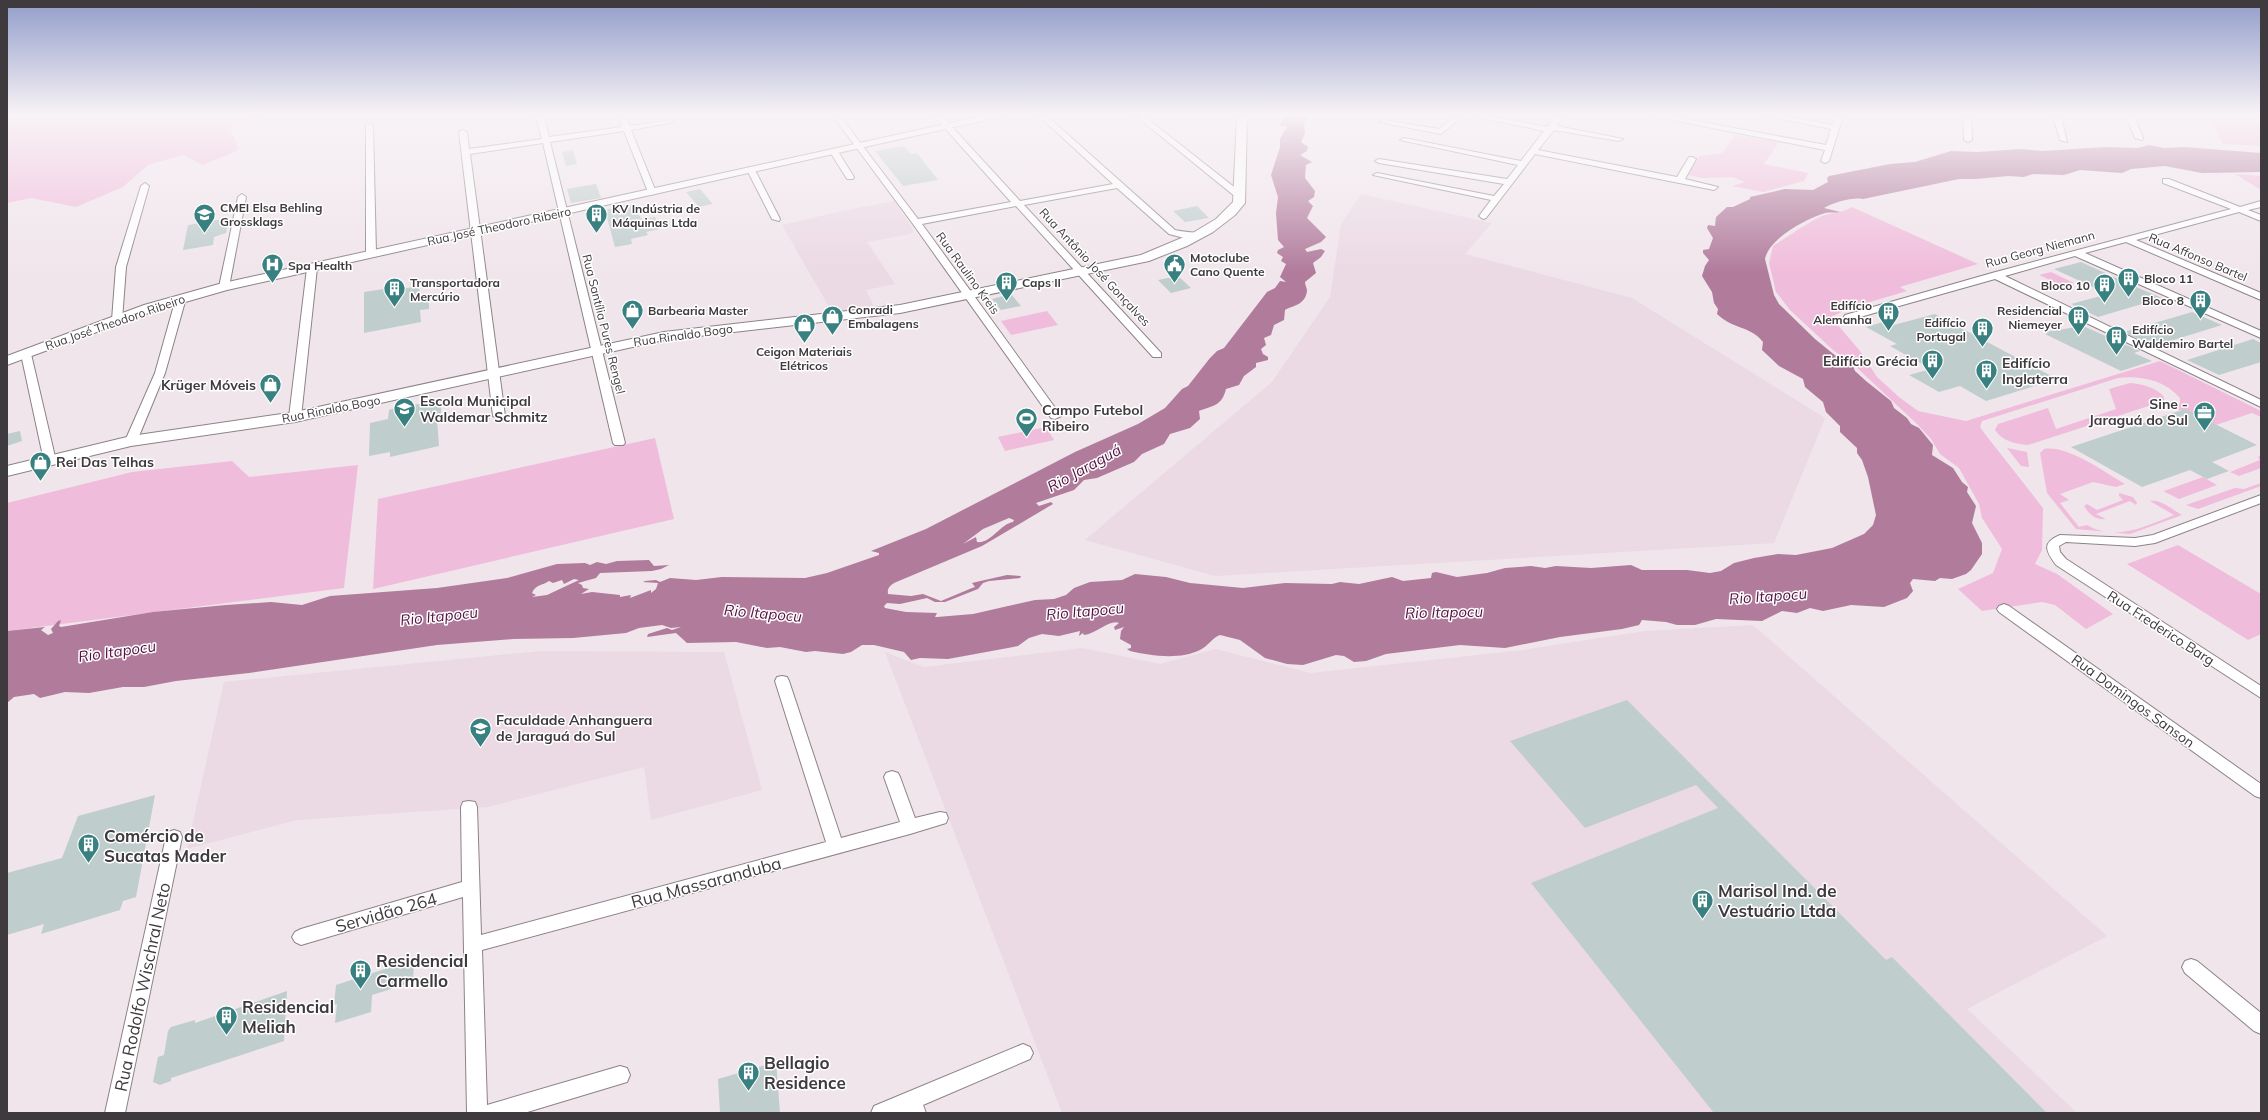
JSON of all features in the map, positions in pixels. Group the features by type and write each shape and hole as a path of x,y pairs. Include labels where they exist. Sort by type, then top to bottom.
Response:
{"main road":[{"name":"Rua José Theodoro Ribeiro","path":"7,361 181,298 371,254 759,168"},
{"path":"1240,168 1240,196"},
{"name":"Rua Rinaldo Bogo","path":"7,472 131,441 295,417 678,334 871,314 1081,272 1160,254 1198,235 1222,219 1235,208 1240,196"}],"street":[{"path":"370,168 371,254"},
{"path":"467,168 499,416"},
{"name":"Rua Santília Pures Rengel","path":"553,168 619,443"},
{"path":"643,168 652,192"},
{"path":"844,168 850,177"},
{"name":"Rua Raulino Kreis","path":"875,168 916,222 1055,416"},
{"name":"Rua Antônio José Gonçalves","path":"985,168 1157,355"},
{"path":"1100,168 1172,232 1188,236 1198,235"},
{"path":"1205,168 1240,196"},
{"path":"1428,168 1508,182"},
{"path":"1483,216 1519,168"},
{"path":"1621,168 1714,187"},
{"path":"1680,180 1687,168"},
{"path":"751,170 776,219"},
{"path":"1377,175 1496,199"},
{"path":"2166,181 2261,218"},
{"path":"916,222 1119,185"},
{"path":"117,320 121,267 145,186"},
{"path":"224,287 242,197"},
{"name":"Rua Georg Niemann","path":"1849,317 2126,239 2261,204"},
{"name":"Rua Affonso Bartel","path":"2126,239 2261,297"},
{"path":"2076,253 2261,336"},
{"path":"295,417 312,268"},
{"path":"1995,275 2261,404"},
{"path":"131,441 160,373 181,298"},
{"path":"26,354 50,461"},
{"name":"Rua Frederico Barg","path":"2261,498 2150,540 2120,542 2064,538 2055,542 2053,546 2054,553 2061,562 2261,693"},
{"name":"Rua Domingos Sanson","path":"2004,609 2261,792"},
{"path":"782,681 836,847"},
{"path":"892,777 910,827"},
{"path":"469,807 477,1113"},
{"name":"Rua Massaranduba","path":"472,945 940,818"},
{"name":"Rua Rodolfo Wischral Neto","path":"115,1113 174,836"},
{"name":"Servidão 264","path":"301,937 471,887"},
{"path":"2191,967 2261,1025"},
{"path":"881,1113 914,1106 1023,1053"},
{"path":"491,1113 620,1075"}],"shaded area":[{"path":"7,168 144,168 123,187 76,207 31,198 7,203"},
{"path":"1688,168 1785,168 1808,173 1804,181 1763,192 1732,186 1745,182 1733,177 1702,178 1683,174"},
{"path":"2235,174 2261,176 2261,190"},
{"path":"1361,194 1492,223 1465,254 1632,298 1825,418 1774,543 1215,576 1085,540 1272,382 1330,297 1341,224"},
{"path":"894,201 914,231 910,234 867,242 895,284 866,290 875,308 832,312 782,225"},
{"path":"1852,207 1978,264 1900,287 1907,291 1850,308 1831,317 1860,351 1877,377 1899,397 1918,411 1966,421 2160,361 2261,411 2261,417 2252,413 2216,425 2175,408 2180,403 2180,398 2160,383 2143,378 2126,377 2118,378 1982,421 1980,427 2043,508 2042,550 2035,564 2057,574 2113,614 2086,629 2055,605 2042,602 1982,611 1958,589 1993,573 2002,549 1982,518 1979,504 1959,468 1940,454 1931,439 1917,424 1855,366 1833,350 1790,310 1776,292 1769,263 1773,246 1803,226 1822,216"},
{"path":"2051,272 2074,283 2063,286 2039,275"},
{"path":"1047,311 1058,325 1011,335 1001,321"},
{"path":"2130,383 2153,388 2164,397 2164,401 2028,445 2009,441 2001,437 1995,430 1998,424 2048,408 2056,429 2116,409 2109,389"},
{"name":"Campo Futebol Ribeiro","path":"1046,427 1054,440 1005,451 998,437"},
{"path":"655,438 674,519 373,589 378,499"},
{"path":"2007,448 2027,452 2029,467 2021,466"},
{"path":"2044,449 2054,449 2075,455 2125,484 2116,487 2093,482 2060,494 2069,500 2060,503 2079,527 2087,525 2098,530 2108,532 2076,529 2047,493 2040,453"},
{"path":"2261,455 2261,468 2239,476 2230,472 2260,460 2258,457"},
{"path":"232,461 249,477 358,465 344,588 7,631 7,503 132,472"},
{"path":"2203,477 2217,485 2179,499 2164,491"},
{"path":"2261,483 2261,486 2198,509 2186,505 2235,488 2244,489"},
{"path":"2119,493 2133,497 2137,503 2136,505 2130,501 2096,514 2106,519 2099,519 2093,516 2084,506 2087,504 2097,510 2123,500 2119,496"},
{"path":"2150,501 2163,503 2182,515 2130,534 2110,532 2131,530 2153,524 2174,515"},
{"path":"2178,545 2261,594 2261,634 2248,640 2127,564"},
{"path":"1753,625 2107,936 1967,1009 2077,1113 1062,1113 885,652 924,667 1082,648 1160,664 1215,649 1311,673 1523,650 1645,631"},
{"name":"Faculdade Anhanguera de Jaraguá do Sul","path":"541,651 724,652 762,790 651,820 644,767 487,807 297,820 187,849 224,682"}],"water":[{"path":"1273,168 1306,168 1305,178 1315,191 1314,197 1308,201 1313,206 1307,218 1326,237 1321,242 1305,249 1307,252 1321,249 1325,251 1321,257 1313,263 1316,273 1305,282 1307,291 1302,302 1285,310 1284,320 1274,325 1271,335 1264,338 1266,345 1261,349 1263,354 1268,357 1268,360 1256,363 1256,367 1244,376 1239,385 1226,389 1222,399 1219,402 1199,411 1200,419 1190,428 1170,434 1164,444 1142,454 1134,462 1097,478 1084,480 1074,490 1036,503 1039,506 1051,502 1053,504 982,546 894,583 888,589 888,594 911,596 923,594 941,601 975,587 972,583 1007,575 1021,576 1020,578 989,581 983,583 978,589 945,602 935,602 927,598 900,604 887,603 884,606 885,608 906,612 937,613 935,617 973,614 1035,600 1054,599 1066,595 1074,588 1090,582 1122,580 1135,574 1166,577 1190,583 1243,588 1285,583 1332,584 1340,582 1359,584 1392,577 1403,581 1431,578 1432,573 1436,572 1457,577 1487,573 1505,568 1531,566 1545,568 1556,566 1591,568 1631,565 1642,570 1687,570 1710,573 1721,571 1734,563 1754,558 1778,554 1796,555 1832,548 1864,534 1873,525 1876,515 1868,477 1862,460 1857,453 1857,448 1840,432 1840,426 1826,412 1823,402 1805,387 1803,379 1779,366 1762,350 1763,342 1753,333 1723,319 1717,314 1718,309 1714,303 1712,292 1702,276 1705,266 1709,260 1703,253 1703,250 1709,249 1713,238 1707,228 1708,225 1715,226 1716,217 1727,207 1733,207 1750,199 1750,197 1785,189 1813,190 1828,182 1827,178 1829,176 1868,168 2139,168 2131,169 2122,173 2080,170 2064,175 2033,174 2024,177 2009,176 1959,179 1863,199 1849,199 1824,208 1840,212 1825,213 1789,230 1773,244 1768,251 1765,259 1774,295 1779,304 1815,339 1842,361 1853,366 1855,371 1891,401 1894,408 1907,418 1911,424 1919,428 1933,445 1932,455 1953,468 1962,482 1968,487 1967,492 1976,506 1972,523 1982,543 1982,554 1971,570 1966,574 1952,579 1940,578 1935,581 1913,579 1910,583 1913,591 1907,598 1884,607 1851,605 1823,611 1810,608 1797,613 1782,611 1762,621 1716,619 1695,625 1677,625 1666,622 1642,620 1639,625 1622,629 1560,637 1505,648 1460,645 1386,654 1366,661 1354,662 1344,656 1336,655 1303,665 1287,664 1265,658 1240,640 1220,635 1200,650 1184,655 1156,656 1130,651 1127,649 1131,648 1131,645 1120,639 1121,631 1124,627 1115,630 1114,627 1119,623 1115,622 1089,634 1084,635 1083,633 1079,636 1080,631 1059,636 1042,634 1029,638 1018,646 1008,648 948,659 920,658 911,660 904,652 874,645 862,645 851,652 843,654 815,651 806,652 780,647 767,648 736,642 687,643 676,633 647,637 648,634 667,628 672,630 681,627 671,628 662,625 639,628 626,633 573,638 513,639 437,645 249,673 176,681 144,687 123,687 89,693 65,692 40,698 34,694 14,697 7,703 7,631 45,627 41,630 48,635 53,633 51,629 58,621 61,620 59,626 61,627 153,612 226,605 271,602 302,605 330,596 437,588 507,578 557,564 585,563 590,565 597,562 606,564 617,561 649,560 654,566 669,565 652,571 600,573 596,578 578,583 582,585 583,588 589,589 581,594 592,592 620,595 620,597 631,595 630,598 651,590 651,593 656,589 658,583 643,582 645,581 656,580 660,582 670,578 696,580 722,577 805,578 827,573 879,555 879,553 871,551 926,529 1075,452 1138,424 1165,408 1182,389 1188,386 1210,358 1217,351 1224,348 1267,292 1275,288 1280,281 1286,282 1280,277 1286,264 1281,261 1283,257 1277,253 1278,250 1284,247 1278,240 1276,213 1278,197 1271,175","holes":["1009,518 1014,520 987,540 977,542 976,537 963,544 983,529","574,579 579,580 547,595 532,597 536,595 532,593 535,588 549,581 553,583 562,580 564,584"]},
{"path":"2177,168 2261,168 2261,172 2202,173"}],"building":[{"path":"889,168 929,168 938,180 903,186"},
{"path":"596,184 601,198 571,203 567,189"},
{"path":"700,189 712,204 699,207 686,192"},
{"path":"630,204 642,219 655,217 660,229 646,232 648,235 631,239 632,244 615,247 605,210"},
{"path":"1197,206 1209,218 1185,222 1173,211"},
{"name":"CMEI Elsa Behling Grossklags","path":"229,218 226,233 214,237 213,245 183,250 188,225"},
{"path":"2081,262 2162,298 2098,317 2071,304 2108,294 2054,269"},
{"name":"Motoclube Cano Quente","path":"1178,276 1191,288 1171,293 1158,280"},
{"name":"Transportadora Mercúrio","path":"419,286 420,297 429,296 429,309 420,310 421,322 364,333 364,292 384,289 384,292"},
{"name":"Caps II","path":"1011,294 1021,306 1001,310 992,299"},
{"path":"2192,312 2222,325 2154,346 2124,332"},
{"path":"1935,314 2057,379 1986,401 1960,386 1939,392 1909,375 1931,369 1890,346 1897,344 1866,327 1883,322 1890,326"},
{"path":"2083,326 2140,351 2134,353 2152,361 2121,371 2045,334 2048,333 2045,332"},
{"path":"2253,339 2261,343 2261,362 2219,375 2187,360"},
{"name":"Escola Municipal Waldemar Schmitz","path":"428,403 428,407 441,404 441,418 437,419 439,446 390,457 390,452 369,456 370,423 388,419 389,410 401,406"},
{"path":"2185,409 2257,445 2212,462 2229,471 2207,479 2190,470 2142,487 2071,447"},
{"path":"20,431 22,441 7,446 7,434"},
{"name":"Marisol Ind. de Vestuário Ltda","path":"1627,700 1886,960 1892,957 2047,1113 1714,1113 1531,883 1718,808 1696,785 1585,828 1510,741"},
{"name":"Comércio de Sucatas Mader","path":"155,795 136,897 123,901 120,910 41,934 44,924 7,935 7,873 62,858 78,816"},
{"name":"Residencial Carmello","path":"404,957 404,963 414,960 413,982 372,995 371,1012 335,1023 337,1004 334,1005 336,985 385,969 385,964"},
{"name":"Residencial Meliah","path":"287,991 284,1041 171,1078 171,1081 160,1085 153,1082 158,1057 164,1055 168,1031 171,1027 195,1020 195,1023"},
{"name":"Bellagio Residence","path":"776,1062 780,1113 720,1113 718,1079"}],"place":[{"name":"CMEI Elsa Behling Grossklags","path":"205,234"},
{"name":"KV Indústria de Máquinas Ltda","path":"596,234"},
{"name":"Spa Health","path":"272,284"},
{"name":"Motoclube Cano Quente","path":"1174,284"},
{"name":"Bloco 11","path":"2128,298"},
{"name":"Caps II","path":"1006,302"},
{"name":"Bloco 10","path":"2105,304"},
{"name":"Transportadora Mercúrio","path":"395,308"},
{"name":"Bloco 8","path":"2200,320"},
{"name":"Barbearia Master","path":"632,330"},
{"name":"Edifício Alemanha","path":"1888,332"},
{"name":"Conradi Embalagens","path":"833,336"},
{"name":"Residencial Niemeyer","path":"2078,336"},
{"name":"Ceigon Materiais Elétricos","path":"804,344"},
{"name":"Edifício Portugal","path":"1982,348"},
{"name":"Edifício Waldemiro Bartel","path":"2117,356"},
{"name":"Edifício Grécia","path":"1933,380"},
{"name":"Edifício Inglaterra","path":"1987,390"},
{"name":"Krüger Móveis","path":"271,404"},
{"name":"Escola Municipal Waldemar Schmitz","path":"404,428"},
{"name":"Sine - Jaraguá do Sul","path":"2204,432"},
{"name":"Campo Futebol Ribeiro","path":"1026,438"},
{"name":"Rei Das Telhas","path":"41,482"},
{"name":"Faculdade Anhanguera de Jaraguá do Sul","path":"480,748"},
{"name":"Comércio de Sucatas Mader","path":"88,864"},
{"name":"Marisol Ind. de Vestuário Ltda","path":"1703,920"},
{"name":"Residencial Carmello","path":"360,990"},
{"name":"Residencial Meliah","path":"226,1036"},
{"name":"Bellagio Residence","path":"749,1092"}],"water label":[{"name":"Rio Jaraguá","path":"1084,468"},
{"name":"Rio Itapocu","path":"1768,596"},
{"name":"Rio Itapocu","path":"1085,611"},
{"name":"Rio Itapocu","path":"1444,612"},
{"name":"Rio Itapocu","path":"763,613"},
{"name":"Rio Itapocu","path":"439,616"},
{"name":"Rio Itapocu","path":"117,651"}]}
